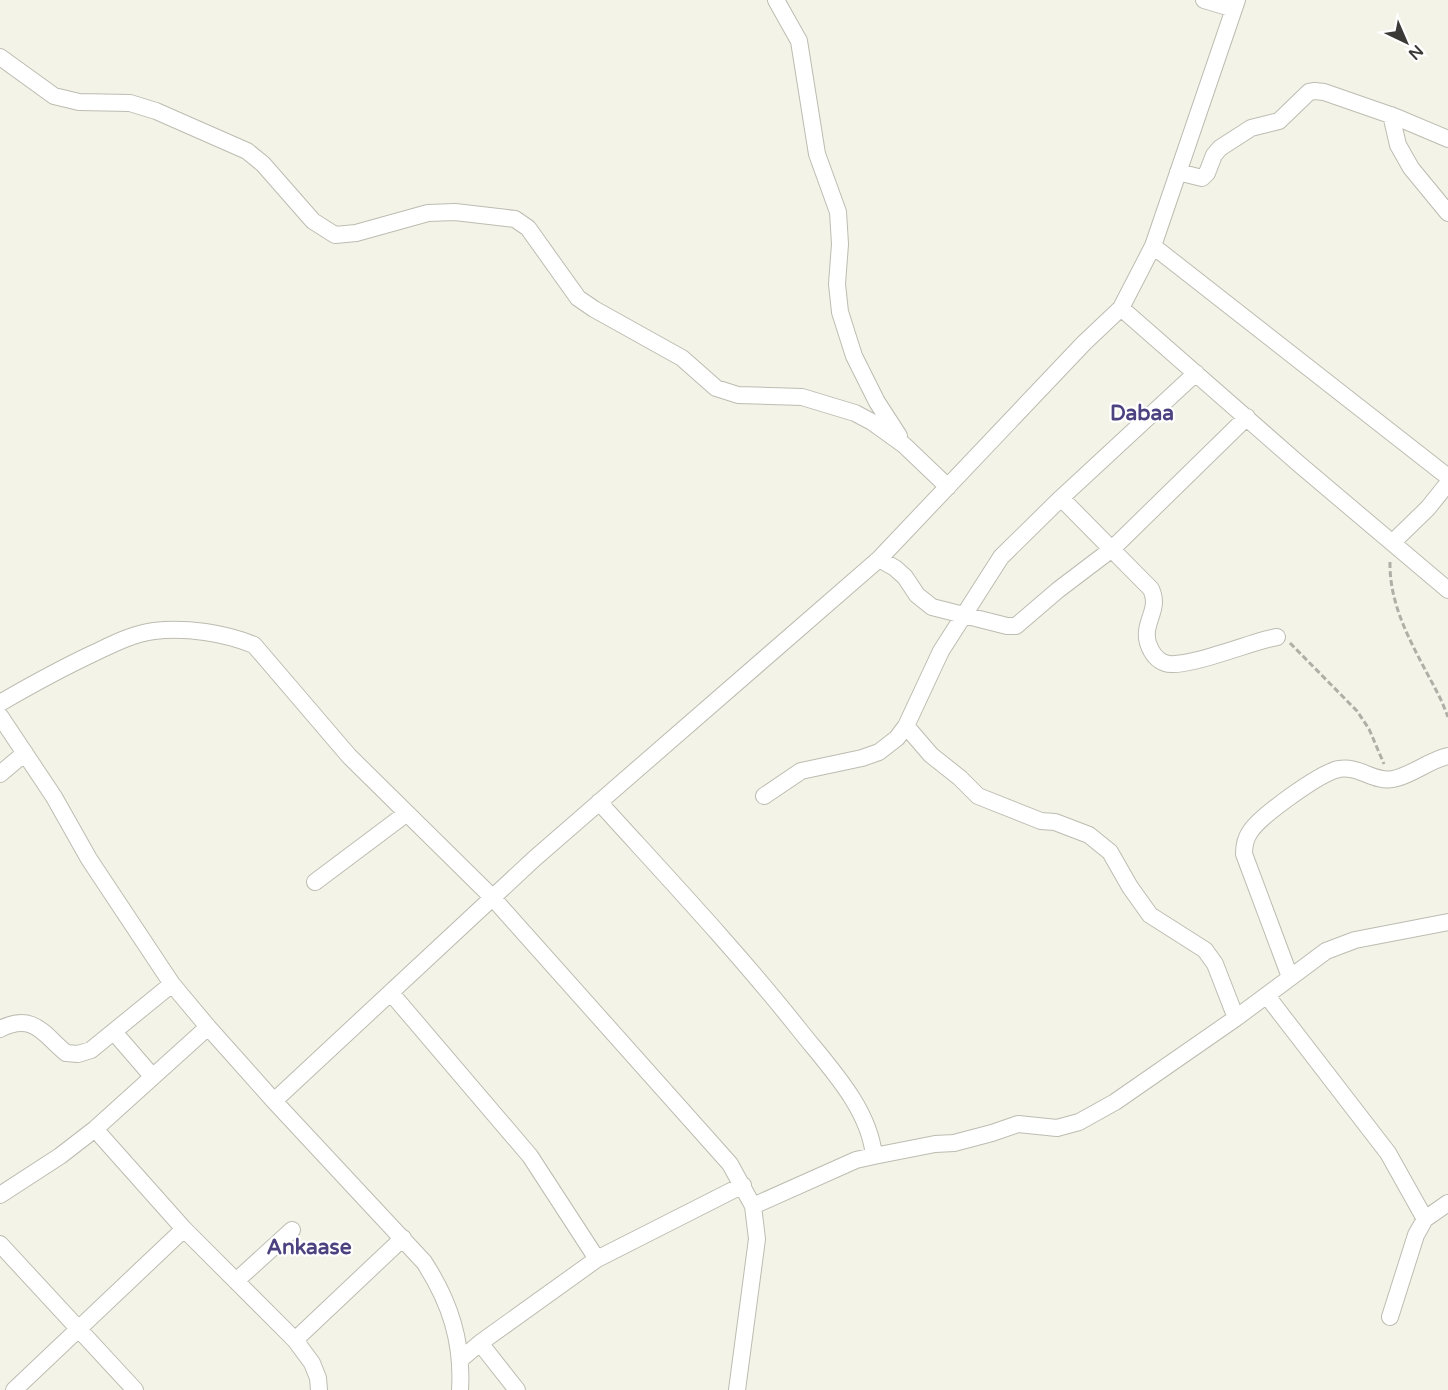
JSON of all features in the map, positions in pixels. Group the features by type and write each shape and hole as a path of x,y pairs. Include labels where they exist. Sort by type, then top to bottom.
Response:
{"street":[{"path":"776,0 799,41 817,154 838,212 840,244 837,284 840,312 854,356 877,402 904,445"},
{"path":"274,1101 492,897 879,559 1084,343 1121,308 1153,246 1236,5 1204,0"},
{"path":"0,57 54,96 79,102 130,103 156,111 247,151 263,164 313,221 335,235 356,232 428,213 455,212 515,219 528,228 578,298 682,358 716,388 738,395 802,397 855,413 904,445 948,487"},
{"path":"1178,172 1202,178 1220,148 1251,128 1279,121 1309,92 1315,90 1391,115 1448,139"},
{"path":"1391,115 1398,145 1411,168 1448,213"},
{"path":"1153,246 1448,477"},
{"path":"1121,308 1448,590"},
{"path":"764,796 801,771 862,758 879,752 897,738 906,726 941,651 1001,557 1196,373"},
{"path":"879,559 905,577 916,595 932,607 1007,626 1016,626 1058,590 1112,549 1246,417"},
{"path":"1393,542 1428,508 1448,483"},
{"path":"1061,498 1151,589 1155,598 1154,609 1147,627 1148,641 1154,656 1166,664 1184,663 1277,637"},
{"path":"0,702 58,670 125,639 155,631 192,631 237,638 254,645 349,756 492,897 730,1164 753,1206 757,1239 737,1390"},
{"path":"0,716 54,797 89,859 172,984 274,1101 424,1262 439,1285 454,1322 459,1342 460,1390"},
{"path":"906,726 931,755 978,796 1041,821 1055,822 1089,835 1110,852 1130,887 1150,915 1205,950 1215,964 1236,1018"},
{"path":"0,774 25,753"},
{"path":"1290,977 1244,854 1244,843 1249,832 1262,817 1285,800 1339,769 1353,769 1390,780 1448,756"},
{"path":"599,802 755,974 844,1087 872,1139 874,1156"},
{"path":"315,882 408,813"},
{"path":"753,1206 856,1160 954,1143 1018,1124 1057,1128 1078,1122 1115,1102 1267,996 1326,951 1355,940 1448,922"},
{"path":"0,1029 9,1024 29,1024 38,1027 66,1053 91,1050 172,984"},
{"path":"391,993 530,1156 597,1259"},
{"path":"1267,996 1388,1153 1425,1220"},
{"path":"0,1195 60,1156 95,1129 208,1027"},
{"path":"114,1032 152,1076"},
{"path":"95,1129 184,1228 295,1340 312,1363 318,1378 319,1390"},
{"path":"460,1360 480,1343 597,1259 743,1185"},
{"path":"1390,1317 1416,1235 1425,1220 1448,1203"},
{"path":"14,1390 184,1228"},
{"path":"236,1281 292,1230"},
{"path":"295,1340 403,1238"},
{"path":"0,1244 135,1390"},
{"path":"480,1343 517,1390"}],"path":[{"path":"1393,542 1390,579 1398,614 1448,717"},
{"path":"1277,637 1290,643 1357,711 1369,729 1390,780"}],"district":[{"name":"Dabaa","path":"1142,413"},
{"name":"Ankaase","path":"309,1247"}]}
